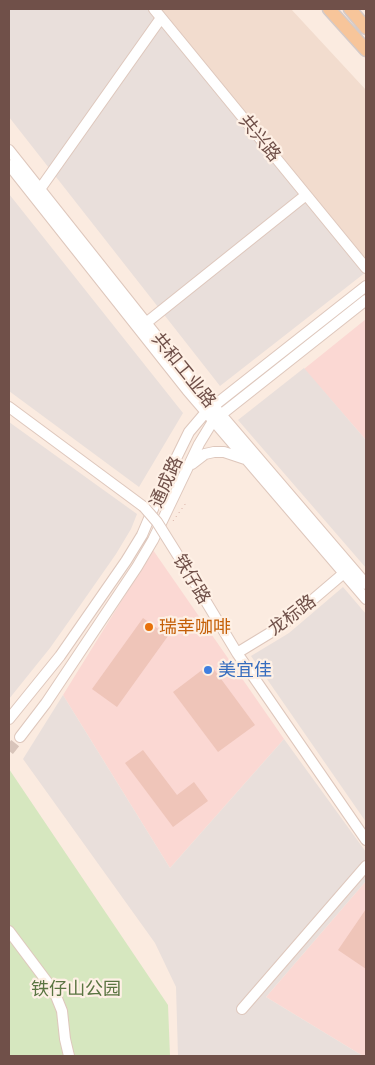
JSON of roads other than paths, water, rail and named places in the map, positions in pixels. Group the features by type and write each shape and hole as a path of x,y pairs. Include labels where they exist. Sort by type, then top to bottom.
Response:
{"main road":[{"path":"329,9 366,50"},
{"path":"350,9 366,28"}],"street":[{"name":"共兴路","path":"154,9 366,268"},
{"path":"40,189 161,18"},
{"name":"共和工业路","path":"9,150 146,323 209,409"},
{"name":"共和工业路","path":"9,166 209,409 366,584"},
{"path":"146,323 306,195"},
{"name":"通成路","path":"9,719 60,656 126,561 145,528 189,432 209,409 366,286"},
{"name":"通成路","path":"20,737 46,703 137,568 153,540 188,468 217,418 366,300"},
{"name":"铁仔路","path":"9,407 144,507 164,533 237,653 366,840"},
{"name":"共和工业路","path":"217,418 247,460 366,599"},
{"path":"188,468 195,460 205,454 214,452 224,452 247,460"},
{"name":"龙标路","path":"237,653 284,625 344,573"},
{"path":"242,1009 366,866"},
{"path":"9,931 54,991 62,1011 69,1056"}],"tunnel":[{"path":"9,751 20,737"}],"place":[{"name":"瑞幸咖啡","path":"149,627"},
{"name":"美宜佳","path":"208,670"}],"park label":[{"name":"铁仔山公园","path":"76,989"}]}
